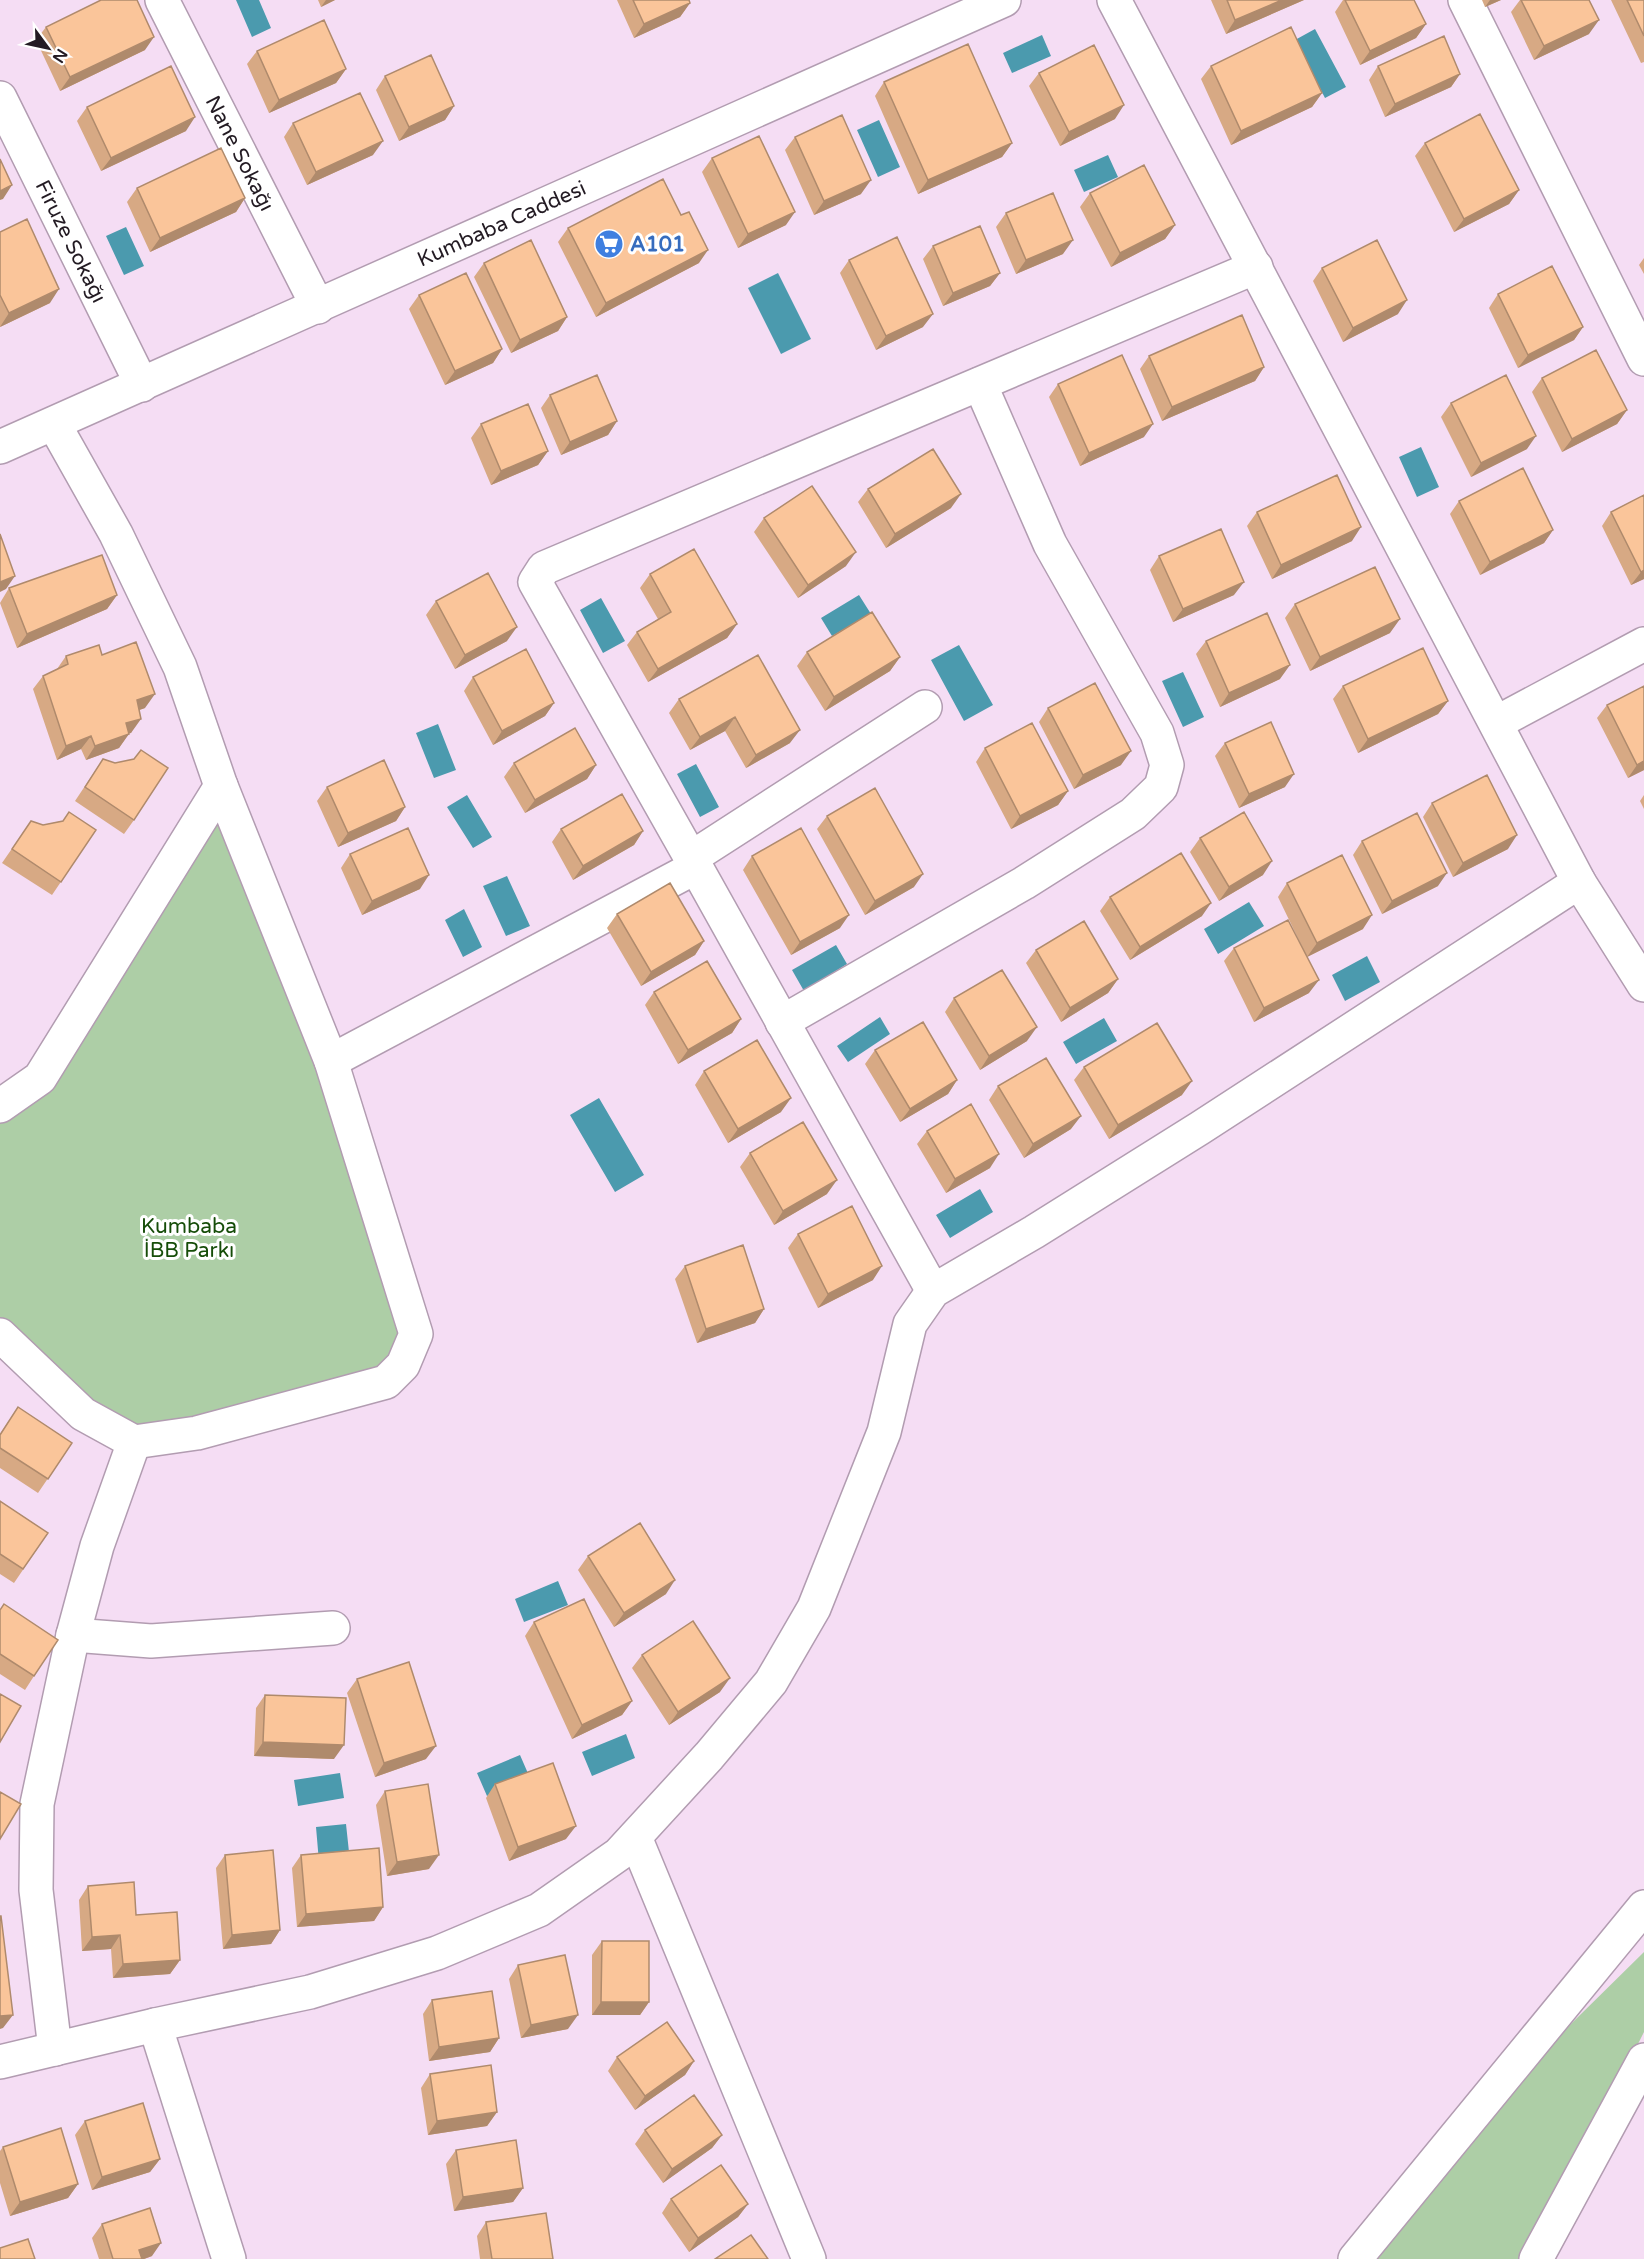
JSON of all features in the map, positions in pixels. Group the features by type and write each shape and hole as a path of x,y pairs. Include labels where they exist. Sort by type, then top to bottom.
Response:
{"street":[{"name":"Nane Sokağı","path":"162,0 318,307"},
{"name":"Kumbaba Caddesi","path":"0,447 1004,0"},
{"path":"1114,0 1579,882 1644,984"},
{"path":"1465,0 1644,359"},
{"name":"Firuze Sokağı","path":"0,98 142,385"},
{"path":"933,1291 535,582 544,568 1256,267"},
{"path":"782,1022 1024,883 1132,814 1161,787 1167,765 1158,733 1050,544 980,384"},
{"path":"0,1335 83,1414 134,1442 197,1433 386,1382 403,1365 416,1334 331,1061 221,786 180,667 116,534 54,424"},
{"path":"1496,723 1644,644"},
{"path":"331,1061 694,862 925,707"},
{"path":"0,1106 40,1078 221,786"},
{"path":"0,2062 155,2025 310,1992 437,1953 538,1910 619,1854 709,1756 771,1682 814,1608 884,1432 910,1324 933,1291 1034,1232 1200,1128 1579,882"},
{"path":"55,2049 36,1890 37,1804 73,1635 97,1546 134,1442"},
{"path":"73,1635 151,1641 333,1628"},
{"path":"635,1837 809,2259"},
{"path":"1355,2259 1644,1907"},
{"path":"155,2025 229,2259"},
{"path":"1536,2259 1644,2060"}],"green space":[{"name":"Kumbaba İBB Parkı","path":"221,786 416,1334 403,1365 134,1442 0,1335 0,1104 40,1078"},
{"path":"1644,1952 1644,2032 1530,2259 1355,2259 1448,2145"}],"water":[{"path":"236,0 259,0 271,28 252,37"},
{"path":"1315,29 1346,87 1325,98 1295,40"},
{"path":"1042,35 1051,56 1012,73 1003,53"},
{"path":"879,120 900,167 878,177 857,130"},
{"path":"1108,155 1118,177 1084,192 1074,170"},
{"path":"126,227 144,266 124,275 106,236"},
{"path":"778,273 811,339 781,354 748,288"},
{"path":"1421,447 1439,487 1417,497 1399,457"},
{"path":"859,595 871,614 832,636 821,618"},
{"path":"601,598 625,641 603,653 580,610"},
{"path":"959,645 993,705 964,721 931,660"},
{"path":"1183,672 1204,717 1183,727 1162,681"},
{"path":"438,724 456,770 434,778 416,733"},
{"path":"696,764 719,807 700,817 677,774"},
{"path":"467,795 492,837 473,848 447,807"},
{"path":"507,876 530,926 506,936 483,886"},
{"path":"1249,902 1264,926 1218,954 1204,929"},
{"path":"464,909 482,947 463,957 445,920"},
{"path":"836,945 847,964 804,991 792,970"},
{"path":"1367,956 1380,982 1345,1001 1332,975"},
{"path":"880,1017 890,1034 848,1062 837,1046"},
{"path":"1104,1018 1117,1041 1076,1064 1063,1042"},
{"path":"599,1098 644,1175 615,1192 570,1115"},
{"path":"980,1189 993,1212 950,1238 936,1215"},
{"path":"558,1581 568,1605 524,1622 515,1599"},
{"path":"626,1734 635,1758 592,1776 582,1752"},
{"path":"520,1755 530,1778 487,1796 477,1773"},
{"path":"340,1773 344,1798 298,1806 294,1780"},
{"path":"346,1824 349,1852 319,1862 316,1827"}],"building":[{"path":"101,0 137,0 154,37 70,77 46,27"},
{"path":"633,0 689,0 690,3 644,24"},
{"path":"1227,0 1282,0 1235,20"},
{"path":"1345,0 1414,0 1426,24 1370,51"},
{"path":"1521,0 1589,0 1599,20 1544,46"},
{"path":"1627,0 1644,0 1644,36"},
{"path":"324,20 346,69 279,100 257,51"},
{"path":"1291,27 1322,93 1241,131 1211,66"},
{"path":"1444,36 1460,74 1395,104 1378,66"},
{"path":"968,44 1012,143 928,180 884,82"},
{"path":"1094,45 1124,105 1069,132 1039,73"},
{"path":"431,55 454,106 409,127 385,76"},
{"path":"171,66 195,117 111,158 87,107"},
{"path":"360,93 383,141 316,172 293,123"},
{"path":"1480,114 1519,190 1464,219 1425,143"},
{"path":"842,115 871,180 824,201 795,137"},
{"path":"759,136 795,212 748,234 712,158"},
{"path":"221,148 245,198 160,238 137,188"},
{"path":"0,159 12,185 0,191"},
{"path":"1144,165 1175,225 1120,253 1090,193"},
{"path":"663,179 681,215 689,212 708,250 606,303 568,228"},
{"path":"1053,193 1073,240 1026,260 1006,213"},
{"path":"27,219 59,289 9,313 0,295 0,232"},
{"path":"980,226 1000,273 953,293 933,246"},
{"path":"897,237 933,314 886,336 849,260"},
{"path":"531,240 567,317 520,340 484,263"},
{"path":"1377,240 1407,300 1353,328 1322,268"},
{"path":"1552,266 1583,327 1528,355 1498,294"},
{"path":"466,273 502,349 455,371 419,295"},
{"path":"1242,315 1264,367 1172,407 1149,356"},
{"path":"1596,350 1627,410 1572,439 1542,378"},
{"path":"1122,355 1153,424 1089,453 1058,384"},
{"path":"597,375 617,421 570,442 550,395"},
{"path":"1506,375 1536,436 1481,463 1451,403"},
{"path":"528,404 548,451 501,471 481,424"},
{"path":"933,449 961,494 895,534 868,489"},
{"path":"1523,468 1553,530 1490,562 1459,501"},
{"path":"1337,475 1361,527 1281,565 1257,512"},
{"path":"812,486 856,552 808,585 764,518"},
{"path":"1644,495 1644,570 1641,572 1611,512"},
{"path":"1221,529 1244,582 1183,609 1159,556"},
{"path":"0,534 15,576 0,582"},
{"path":"694,549 737,624 658,669 637,632 671,612 650,574"},
{"path":"102,555 117,595 27,634 9,588"},
{"path":"1375,567 1400,619 1320,657 1295,604"},
{"path":"488,573 517,627 465,655 436,601"},
{"path":"872,612 900,657 834,697 807,652"},
{"path":"1267,613 1290,665 1229,693 1206,641"},
{"path":"136,642 155,694 137,700 141,719 126,723 129,734 95,746 91,736 66,746 43,676 68,664 66,656 99,645 102,655"},
{"path":"1423,648 1448,701 1368,739 1343,686"},
{"path":"526,649 554,703 502,731 473,677"},
{"path":"758,655 800,730 756,755 735,717 700,737 679,699"},
{"path":"1095,683 1131,751 1083,775 1048,708"},
{"path":"1644,686 1644,761 1637,765 1607,705"},
{"path":"1271,722 1294,774 1249,794 1225,743"},
{"path":"1032,723 1068,791 1020,816 985,748"},
{"path":"575,728 596,765 535,800 514,763"},
{"path":"141,750 168,768 134,820 85,787 103,759 115,763 134,759"},
{"path":"384,760 405,807 348,833 327,787"},
{"path":"1487,775 1517,835 1463,863 1432,803"},
{"path":"875,788 923,874 875,901 827,816"},
{"path":"622,794 643,831 583,866 561,829"},
{"path":"69,812 96,830 61,882 12,849 31,821 43,825 63,821"},
{"path":"1244,812 1272,861 1229,887 1200,838"},
{"path":"1417,813 1447,873 1392,901 1362,841"},
{"path":"408,828 429,875 372,901 350,854"},
{"path":"801,828 849,915 800,942 752,856"},
{"path":"1181,853 1211,903 1140,947 1110,897"},
{"path":"1342,855 1372,915 1317,943 1287,883"},
{"path":"670,883 704,941 651,972 617,914"},
{"path":"1288,920 1319,980 1264,1008 1234,948"},
{"path":"1084,921 1118,979 1070,1008 1036,950"},
{"path":"707,961 741,1019 688,1050 654,992"},
{"path":"1002,970 1037,1027 989,1056 954,998"},
{"path":"923,1022 957,1080 910,1109 875,1050"},
{"path":"1157,1023 1192,1081 1118,1125 1084,1067"},
{"path":"757,1040 791,1098 738,1129 704,1071"},
{"path":"1046,1058 1081,1116 1033,1144 998,1086"},
{"path":"971,1104 999,1154 955,1179 927,1131"},
{"path":"803,1122 837,1180 783,1211 750,1153"},
{"path":"852,1206 882,1266 828,1294 798,1234"},
{"path":"743,1245 764,1309 706,1329 685,1266"},
{"path":"18,1407 72,1443 48,1479 0,1448 0,1435"},
{"path":"0,1501 48,1533 23,1569 0,1554"},
{"path":"640,1523 675,1580 624,1613 588,1556"},
{"path":"584,1599 632,1701 582,1725 534,1622"},
{"path":"4,1604 58,1640 34,1676 0,1654 0,1610"},
{"path":"693,1621 730,1678 678,1712 642,1655"},
{"path":"409,1662 436,1746 384,1763 357,1679"},
{"path":"0,1694 21,1706 0,1742"},
{"path":"265,1695 346,1698 344,1745 263,1742"},
{"path":"553,1763 576,1826 518,1847 495,1784"},
{"path":"428,1784 439,1855 397,1862 385,1791"},
{"path":"0,1792 21,1804 0,1839"},
{"path":"379,1848 383,1907 306,1914 301,1855"},
{"path":"273,1850 280,1930 232,1935 225,1855"},
{"path":"134,1882 136,1915 177,1912 180,1960 123,1964 120,1935 92,1937 88,1886"},
{"path":"0,1916 13,2015 0,2016"},
{"path":"602,1941 649,1941 649,2002 601,2002"},
{"path":"565,1955 578,2015 531,2025 518,1965"},
{"path":"492,1991 499,2038 439,2047 432,2000"},
{"path":"667,2022 694,2061 645,2096 617,2057"},
{"path":"491,2065 497,2112 437,2121 430,2074"},
{"path":"694,2095 722,2135 672,2169 645,2130"},
{"path":"143,2103 160,2159 102,2177 85,2121"},
{"path":"61,2128 78,2184 20,2202 3,2147"},
{"path":"516,2140 523,2188 463,2197 456,2150"},
{"path":"721,2165 748,2204 698,2238 671,2199"},
{"path":"150,2208 161,2243 139,2250 142,2259 113,2259 102,2224"},
{"path":"546,2213 553,2259 492,2259 486,2222"},
{"path":"751,2235 768,2259 715,2259"},
{"path":"28,2239 35,2259 0,2259 0,2248"}],"place":[{"name":"A101","path":"609,244"}]}
